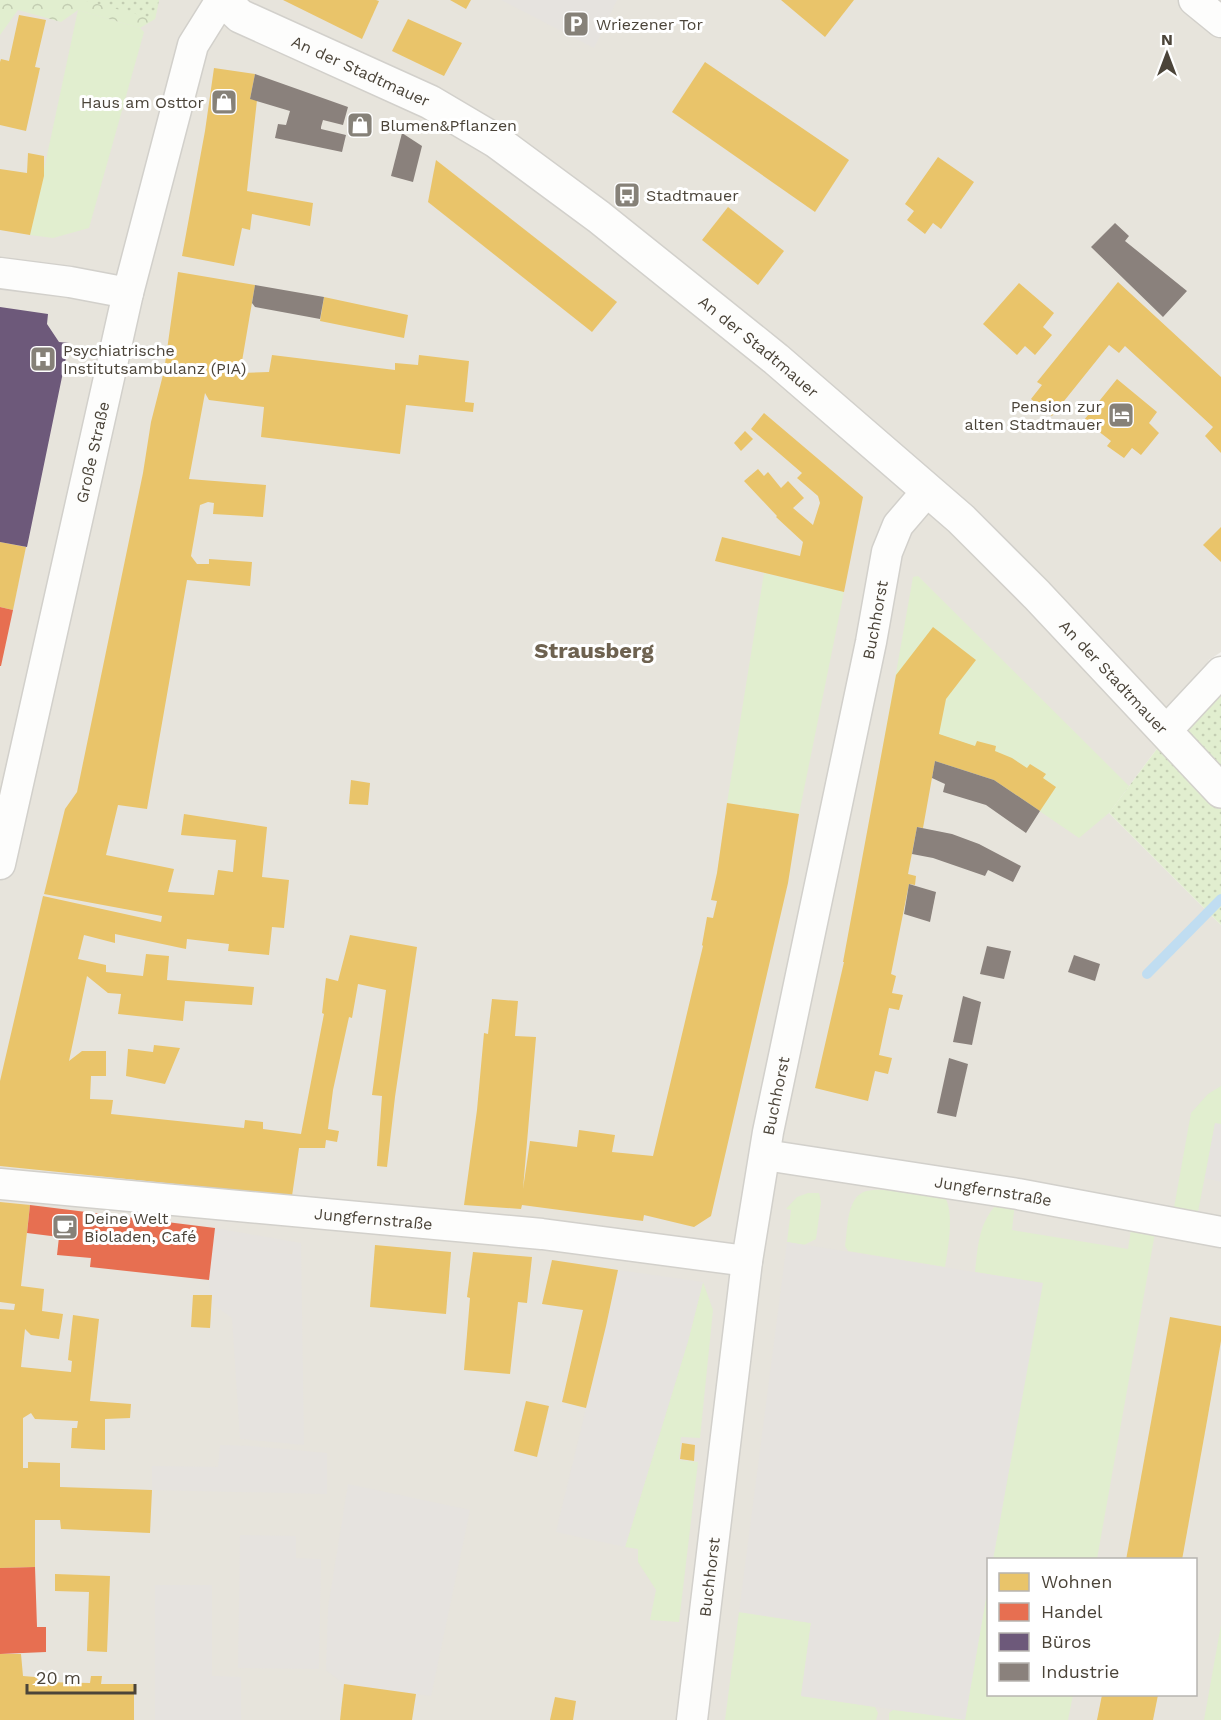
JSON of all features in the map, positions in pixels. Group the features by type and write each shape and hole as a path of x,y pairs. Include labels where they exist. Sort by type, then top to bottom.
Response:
{"street":[{"name":"Große Straße","path":"0,864 128,293 192,45 222,0"},
{"name":"An der Stadtmauer","path":"222,0 240,16 430,102 496,141 599,217 776,359 962,519 1037,595 1221,791"},
{"path":"1194,0 1221,22"},
{"path":"0,273 70,282 128,293"},
{"name":"Buchhorst","path":"692,1720 747,1261 765,1155 871,642 887,552 898,525 928,490"},
{"path":"1165,732 1221,672"},
{"name":"Jungfernstraße","path":"765,1155 1018,1194 1221,1232"},
{"name":"Jungfernstraße","path":"0,1184 542,1234 747,1261"}],"shaded area":[{"path":"0,0 1221,0 1221,652 1209,660 1165,738 1109,813 1221,925 1221,1720 0,1720"},
{"name":"Wriezener Tor","path":"501,0 617,0 594,48"},
{"path":"1215,1123 1221,1124 1221,1182 1205,1178"},
{"path":"215,1228 301,1243 304,1445 240,1439 232,1318 211,1303 209,1280"},
{"path":"787,1242 1043,1283 993,1558 987,1558 987,1592 965,1720 801,1696 811,1623 739,1612"},
{"path":"618,1270 703,1282 688,1341 625,1547 556,1532"},
{"path":"220,1445 327,1453 327,1494 152,1490 152,1466 218,1467"},
{"path":"348,1484 470,1510 431,1696 344,1684 326,1670 328,1608"},
{"path":"240,1535 296,1536 296,1558 321,1559 319,1669 238,1668"},
{"path":"155,1585 212,1585 212,1676 241,1677 241,1720 155,1720"}],"green space":[{"path":"0,0 159,0 155,19 140,28 78,10 61,22 18,10 0,35"},
{"path":"82,0 159,0 155,19"},
{"path":"78,10 140,28 144,32 89,228 53,238 30,235"},
{"path":"764,573 844,592 799,814 727,803"},
{"path":"918,576 1129,786 1109,813 1079,838 994,780 935,761 882,752 913,577"},
{"path":"1221,696 1221,925 1109,813 1165,738"},
{"path":"1221,1086 1221,1124 1215,1124 1197,1217 1173,1213 1191,1113 1208,1094"},
{"path":"895,1190 944,1196 950,1220 945,1267 848,1251 845,1246 851,1207 859,1194 866,1191"},
{"path":"808,1193 819,1193 821,1202 816,1239 804,1245 787,1242 791,1210 786,1209 797,1197"},
{"path":"1015,1202 1012,1230 1128,1249 1131,1230 1155,1233 1097,1558 993,1558 1042,1283 975,1272 982,1228 996,1205"},
{"path":"703,1282 713,1310 700,1438 681,1437 679,1460 698,1462 679,1622 650,1620 656,1590 638,1562 638,1549 625,1547 688,1341"},
{"path":"987,1592 987,1696 1073,1696 1068,1720 889,1720 889,1713 893,1710 965,1719"},
{"path":"739,1612 811,1623 801,1696 875,1707 878,1713 876,1720 725,1720"},
{"path":"1221,1625 1221,1720 1204,1720"}],"building: Wohnen":[{"path":"283,0 376,0 379,1 362,39"},
{"path":"450,0 471,0 466,9"},
{"path":"781,0 854,0 825,37"},
{"path":"19,15 46,20 35,67 40,68 26,131 0,125 0,62 1,59 9,61"},
{"path":"408,19 462,43 444,76 392,51"},
{"path":"705,62 849,160 815,212 672,112"},
{"path":"214,68 255,74 250,99 257,100 247,191 313,203 310,226 252,214 250,230 242,228 234,266 182,256"},
{"path":"28,153 44,156 44,176 30,235 0,230 0,169 27,173"},
{"path":"938,157 974,182 941,229 933,223 925,234 907,220 914,211 905,204"},
{"path":"436,160 617,302 592,332 428,202"},
{"path":"728,207 784,251 758,285 702,240"},
{"path":"178,272 255,285 240,373 269,372 272,355 395,370 395,363 418,365 419,355 469,361 465,402 474,403 473,412 406,405 400,454 261,437 264,407 209,400 205,393 189,479 266,485 263,517 213,514 214,503 208,502 200,505 191,556 197,564 209,564 209,559 252,562 250,586 187,580 147,809 118,805 106,855 174,869 168,892 214,895 218,870 233,872 236,840 181,835 184,814 267,827 262,877 289,880 284,928 272,927 269,955 228,951 229,944 187,939 186,949 115,934 115,943 84,935 78,959 106,965 106,972 143,976 146,954 169,956 167,980 254,987 252,1005 185,1001 183,1021 118,1014 121,994 108,993 87,976 69,1061 82,1051 106,1051 106,1076 91,1076 90,1099 113,1100 111,1114 244,1128 245,1120 263,1122 263,1129 301,1134 324,1014 322,1013 326,978 338,981 350,935 417,947 387,1167 377,1166 382,1096 372,1095 386,990 358,984 352,1018 349,1017 333,1090 328,1129 339,1131 337,1142 326,1140 325,1148 299,1148 292,1196 0,1166 0,1081 43,896 161,922 162,916 44,894 65,809 77,792 143,473 151,422 164,371"},
{"path":"1118,282 1221,377 1221,453 1205,436 1213,427 1125,346 1119,353 1109,345 1052,416 1031,399 1042,385 1037,382"},
{"path":"1019,283 1054,313 1043,327 1052,335 1035,355 1025,346 1017,355 983,324"},
{"path":"324,297 408,315 404,338 320,321"},
{"path":"1117,379 1157,412 1149,423 1159,433 1141,455 1132,448 1124,458 1107,446 1111,441 1084,420"},
{"path":"764,413 863,497 844,592 715,561 722,537 800,556 803,542 776,517 744,481 758,469 764,476 768,472 781,488 788,481 804,498 793,508 813,525 820,503 818,496 797,478 802,473 751,429"},
{"path":"745,431 753,439 741,451 734,443"},
{"path":"1221,527 1221,562 1203,545"},
{"path":"0,542 26,547 13,610 0,607"},
{"path":"933,627 976,660 946,699 939,734 975,746 977,741 996,746 995,751 1027,768 1030,764 1046,774 1043,778 1056,787 1040,811 994,780 935,761 923,828 917,827 908,874 916,876 915,885 909,884 891,974 896,976 892,993 903,995 899,1010 889,1008 879,1055 892,1058 888,1074 875,1071 868,1101 815,1088 844,962 896,675"},
{"path":"351,780 370,783 368,805 349,804"},
{"path":"727,803 799,814 788,883 711,1216 694,1227 644,1215 643,1221 522,1205 521,1209 464,1205 477,1110 484,1033 488,1034 492,999 518,1001 515,1036 536,1037 523,1189 530,1141 577,1147 579,1130 615,1135 612,1152 653,1156 703,946 707,917 713,918 717,901 711,900"},
{"path":"154,1045 180,1048 165,1084 126,1076 128,1049 153,1052"},
{"path":"0,1202 30,1205 21,1286 44,1289 42,1311 63,1314 59,1339 31,1335 25,1329 21,1367 71,1372 72,1361 68,1360 73,1315 99,1319 90,1401 131,1404 130,1418 105,1419 105,1450 71,1448 72,1428 77,1428 78,1421 35,1419 31,1413 23,1418 23,1468 28,1468 28,1462 60,1463 60,1487 152,1490 150,1533 61,1529 60,1520 35,1520 35,1567 0,1568 0,1309 14,1310 15,1304 0,1302"},
{"path":"375,1245 451,1252 446,1314 370,1307"},
{"path":"473,1252 532,1257 527,1303 518,1302 510,1374 464,1370 470,1298 467,1297"},
{"path":"552,1260 618,1270 586,1408 562,1402 583,1310 542,1304"},
{"path":"193,1295 212,1295 210,1328 191,1327"},
{"path":"1170,1317 1221,1326 1221,1341 1182,1558 1126,1558"},
{"path":"526,1401 549,1406 537,1457 514,1451"},
{"path":"682,1443 695,1445 694,1461 680,1459"},
{"path":"55,1574 110,1576 107,1652 87,1651 89,1592 55,1591"},
{"path":"0,1654 21,1654 23,1676 35,1677 41,1682 90,1683 91,1676 102,1676 101,1684 134,1684 134,1720 0,1720"},
{"path":"344,1684 416,1694 412,1720 340,1720"},
{"path":"1102,1696 1158,1696 1153,1720 1097,1720"},
{"path":"555,1697 576,1701 573,1720 550,1720"}],"building: Handel":[{"path":"0,607 13,610 1,666 0,666"},
{"path":"30,1205 215,1228 209,1280 90,1267 91,1258 57,1255 59,1237 27,1233"},
{"path":"35,1567 37,1627 46,1627 46,1652 0,1654 0,1568"}],"building: Büros":[{"path":"0,307 48,314 47,324 59,342 69,343 27,547 0,542"}],"building: Industrie":[{"path":"255,74 348,107 343,125 323,120 321,127 321,129 346,135 342,152 275,138 278,124 286,125 290,111 250,99"},
{"path":"402,133 422,146 413,182 391,176"},
{"path":"1115,223 1129,236 1125,241 1187,291 1163,317 1091,247"},
{"path":"255,285 324,297 320,319 255,307 252,303"},
{"path":"935,761 994,780 1040,811 1026,833 986,805 943,792 945,784 932,778"},
{"path":"917,827 952,834 979,844 1021,866 1013,882 988,870 985,876 933,858 912,854"},
{"path":"909,884 936,892 930,922 904,914"},
{"path":"987,946 1011,951 1004,979 980,974"},
{"path":"1074,955 1100,964 1095,981 1068,972"},
{"path":"963,996 981,1002 972,1045 953,1042"},
{"path":"949,1058 968,1064 956,1117 937,1113"}],"waterway":[{"path":"1147,974 1221,899"}],"place":[{"name":"Wriezener Tor","path":"576,24"},
{"name":"Haus am Osttor","path":"224,102"},
{"name":"Blumen&Pflanzen","path":"360,125"},
{"name":"Stadtmauer","path":"627,195"},
{"name":"Psychiatrische Institutsambulanz (PIA)","path":"43,359"},
{"name":"Pension zur alten Stadtmauer","path":"1121,415"},
{"name":"Deine Welt Bioladen, Café","path":"65,1227"}],"district":[{"name":"Strausberg","path":"594,650"}]}
